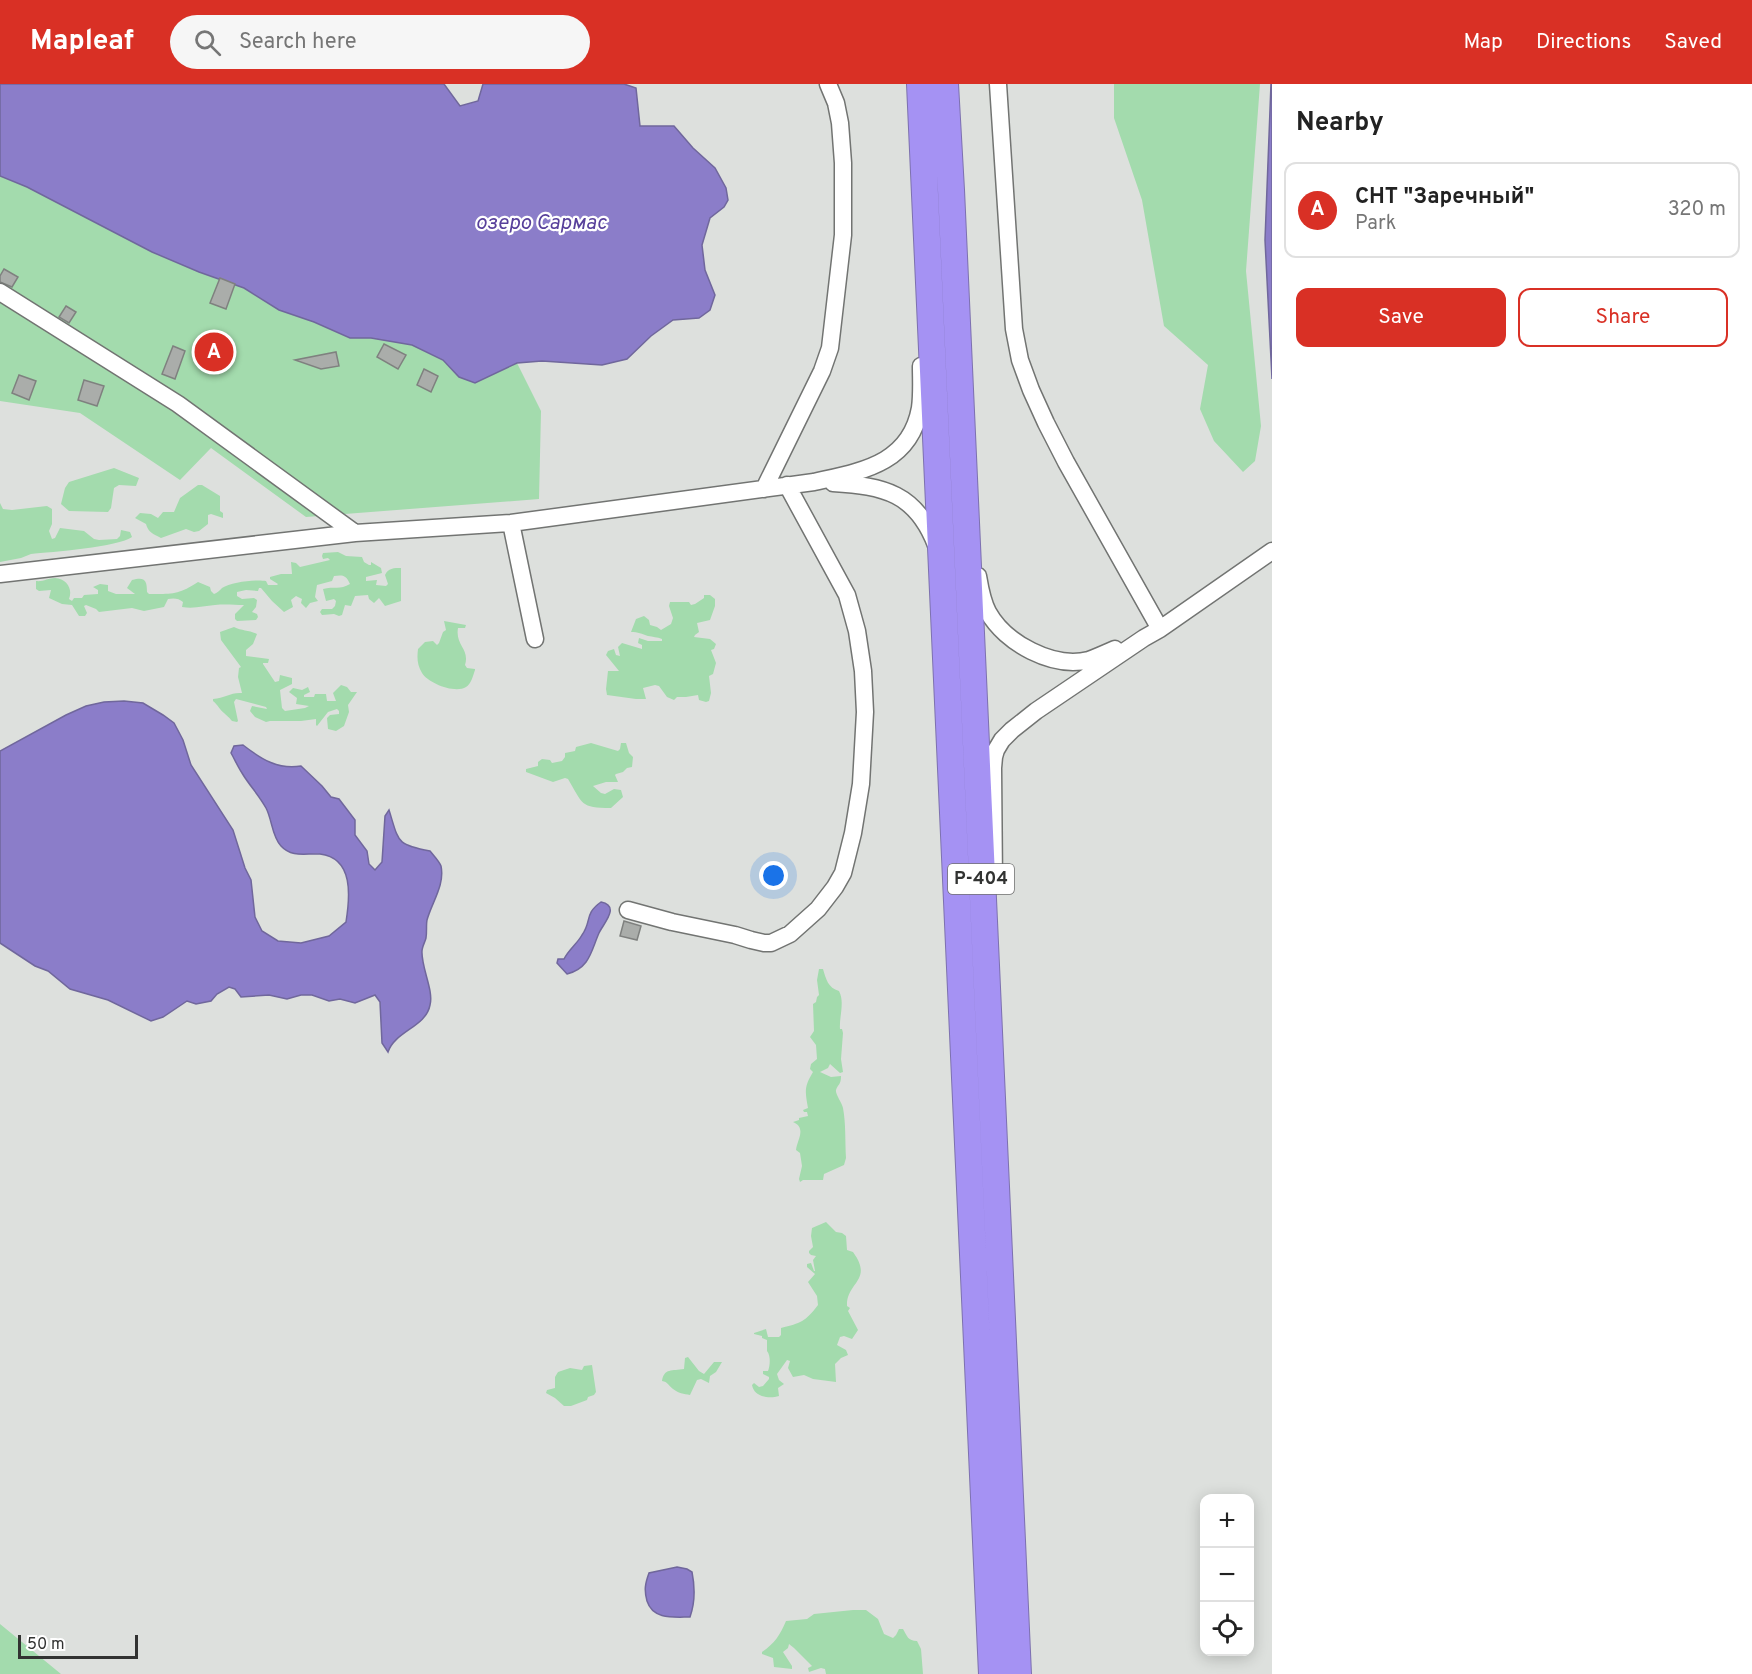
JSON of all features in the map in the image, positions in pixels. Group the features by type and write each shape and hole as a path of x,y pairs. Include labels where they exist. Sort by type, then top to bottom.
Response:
{"highway":[{"name":"Р-404","path":"920,84 992,1674"},
{"name":"Р-404","path":"945,84 1018,1674"}],"street":[{"path":"764,489 822,371 830,348 843,235 844,172 840,123 836,103 828,84"},
{"path":"999,84 1014,329 1020,360 1031,390 1066,462 1160,629"},
{"path":"0,574 355,533 511,522 814,482 879,464 895,454 905,443 913,430 921,405 919,256 925,191"},
{"path":"0,292 178,404 355,533"},
{"path":"814,482 866,485 884,490 911,505 927,524 937,545 943,579"},
{"path":"628,910 771,943 790,934 818,909 843,873 853,833 861,784 865,712 863,671 857,631 847,595 787,485"},
{"path":"965,519 983,600 989,614 1002,631 1018,645 1052,658 1087,660 1144,638"},
{"path":"511,522 535,639"},
{"path":"990,1066 994,757 1002,740 1028,717 1272,551"}],"green space":[{"path":"1114,84 1260,84 1246,271 1261,426 1255,461 1243,472 1214,441 1200,409 1208,365 1164,326 1142,200 1114,118"},
{"path":"0,176 27,187 152,252 244,288 279,310 350,338 371,338 412,345 443,360 459,377 497,371 517,363 541,411 539,499 306,517 211,448 180,480 80,413 0,401"},
{"path":"114,468 139,478 136,486 119,485 114,488 111,508 108,512 69,511 61,504 69,482"},
{"path":"198,485 220,496 220,511 223,513 223,518 211,514 208,515 208,524 199,531 186,529 161,538 153,534 146,524 135,518 140,513 151,514 158,518 163,512 174,512 180,498"},
{"path":"0,503 3,509 47,506 52,509 52,524 49,531 52,539 55,538 60,528 84,531 99,540 117,539 121,530 130,532 132,537 114,544 31,554 0,562"},
{"path":"338,552 346,556 362,557 369,565 371,562 381,568 382,573 366,577 366,581 377,580 376,585 386,586 388,584 386,573 392,569 401,568 401,601 385,606 379,598 374,603 368,595 355,596 351,606 345,605 342,615 322,615 320,612 322,609 332,609 336,601 334,599 326,601 323,589 350,584 344,576 334,576 332,581 317,585 315,597 318,601 310,603 306,608 301,603 302,599 296,596 291,600 293,607 284,612 261,588 258,591 237,592 237,596 242,599 257,600 252,612 257,614 256,620 237,621 235,619 235,614 244,605 186,608 182,607 183,602 174,598 168,599 164,607 144,611 132,608 99,612 86,605 84,606 87,613 85,616 79,616 72,605 62,604 49,598 51,590 36,589 36,581 52,578 63,580 68,585 69,599 72,601 84,595 98,594 98,590 93,587 100,584 108,585 108,591 116,594 135,594 127,588 132,580 139,579 144,580 149,594 175,593 198,582 210,587 214,594 231,584 244,582 262,580 268,585 277,585 270,577 292,574 291,562 300,567 330,560 323,559 323,553"},
{"path":"704,595 710,595 715,599 715,606 710,620 697,623 699,632 694,637 710,639 716,644 711,650 716,663 713,674 709,676 711,693 709,701 699,700 698,695 677,697 674,700 667,697 659,686 655,685 643,688 646,699 607,695 608,671 619,671 606,655 608,651 614,649 616,655 620,656 618,647 622,643 642,649 642,645 638,643 639,638 648,641 662,641 660,638 631,632 636,619 644,616 649,620 650,625 661,630 671,624 673,618 670,602 689,602 691,605 704,598"},
{"path":"444,621 466,625 465,628 458,628 459,639 466,655 465,665 475,670 472,680 461,689 442,686 430,680 422,673 418,664 418,649 425,642 433,641 437,645 439,643 446,630"},
{"path":"234,627 257,634 253,644 246,650 246,656 269,659 268,663 263,664 275,682 279,681 280,675 292,678 292,684 280,690 282,708 285,711 309,706 296,704 297,698 289,692 293,688 302,690 308,687 310,692 304,697 326,694 327,701 336,701 333,693 341,685 347,687 351,692 357,692 348,705 349,712 344,726 336,731 328,729 327,718 330,715 339,714 337,709 328,712 317,726 316,719 266,722 255,717 250,711 252,706 267,709 266,707 236,699 234,702 238,721 232,721 213,699 242,693 238,677 241,667 221,640 220,632"},
{"path":"591,743 618,751 621,743 626,743 633,757 632,767 615,775 618,782 606,782 593,786 605,794 614,789 621,790 623,797 611,808 593,807 583,803 568,779 553,782 526,772 526,769 538,766 538,762 542,759 550,760 552,763 562,761 565,753"},
{"path":"819,969 823,969 828,983 839,991 842,1000 840,1029 843,1033 841,1059 843,1072 840,1073 830,1064 828,1068 820,1072 831,1077 841,1076 836,1092 844,1114 846,1158 844,1165 824,1174 823,1180 800,1182 802,1166 800,1153 796,1150 800,1128 793,1122 808,1116 803,1110 808,1108 806,1089 813,1072 810,1069 811,1064 817,1059 816,1045 810,1037 814,1031 813,1004 819,995 817,980"},
{"path":"826,1222 836,1232 846,1236 847,1250 853,1252 859,1262 860,1276 850,1292 847,1306 850,1308 848,1311 858,1330 852,1339 840,1337 837,1345 846,1350 848,1355 835,1364 836,1382 813,1379 804,1375 793,1377 788,1368 790,1361 787,1360 777,1374 779,1380 784,1384 778,1388 779,1396 759,1395 752,1385 754,1383 759,1387 763,1386 769,1379 763,1371 768,1371 770,1358 767,1351 767,1340 754,1333 766,1329 768,1337 779,1337 781,1328 802,1321 818,1305 817,1296 808,1282 815,1274 807,1267 807,1264 811,1263 815,1271 813,1260 816,1256 809,1253 813,1247 812,1228"},
{"path":"688,1357 704,1374 714,1362 722,1362 716,1372 710,1376 709,1383 701,1379 697,1380 690,1395 673,1389 662,1381 667,1372 684,1369 685,1358"},
{"path":"592,1365 596,1392 587,1400 564,1406 546,1393 547,1390 555,1388 555,1377 558,1372 570,1368 582,1370 584,1366"},
{"path":"866,1610 878,1619 884,1634 893,1638 899,1629 903,1629 910,1639 917,1641 921,1649 923,1674 826,1674 825,1669 821,1668 809,1672 808,1668 812,1666 789,1644 783,1652 792,1669 774,1667 773,1658 762,1654 777,1638 786,1621 807,1619 814,1614"},
{"path":"0,1624 61,1674 0,1674"}],"water":[{"name":"озеро Сармас","path":"0,84 444,84 460,106 478,101 483,84 624,84 636,88 640,126 674,126 715,168 726,188 728,200 724,207 710,218 702,245 705,270 715,295 710,310 699,318 673,320 651,336 627,359 602,365 542,361 517,363 475,383 459,377 443,360 412,345 371,338 350,338 279,310 244,288 152,252 27,187 0,176"},
{"path":"1272,84 1272,379 1265,240"},
{"path":"124,701 143,703 174,723 183,740 191,765 233,830 251,880 255,917 262,931 278,941 301,943 329,936 346,922 347,880 339,863 331,857 320,854 294,854 281,846 266,808 231,753 234,746 243,745 263,759 277,765 301,766 331,797 339,799 355,820 355,835 367,851 369,864 375,870 382,862 385,816 389,810 400,840 411,847 430,851 438,860 441,866 441,880 427,920 426,938 422,948 431,999 430,1005 423,1019 397,1039 388,1052 382,1043 380,1002 375,995 355,1003 340,999 329,1001 312,995 287,999 269,995 241,997 235,989 229,987 217,994 211,1001 196,1004 187,1001 163,1017 151,1021 108,1000 70,989 48,971 35,966 0,943 0,751 86,706"},
{"path":"601,902 610,907 609,916 585,963 581,968 567,974 557,963 558,959 564,959 580,938 592,910"},
{"path":"677,1567 692,1572 694,1595 690,1617 671,1617 654,1612 645,1594 649,1573"}],"building":[{"path":"4,269 18,277 12,287 0,282"},
{"path":"220,278 235,284 226,309 210,303"},
{"path":"66,306 76,312 69,323 59,317"},
{"path":"384,344 406,355 398,369 377,357"},
{"path":"173,346 185,351 175,379 162,374"},
{"path":"336,352 339,366 321,369 295,360"},
{"path":"424,369 438,376 431,392 417,385"},
{"path":"19,375 36,381 29,400 12,393"},
{"path":"84,380 104,386 97,406 78,400"},
{"path":"624,921 641,926 637,940 620,936"}],"place":[{"name":"СНТ \"Заречный\"","path":"214,352"}]}
